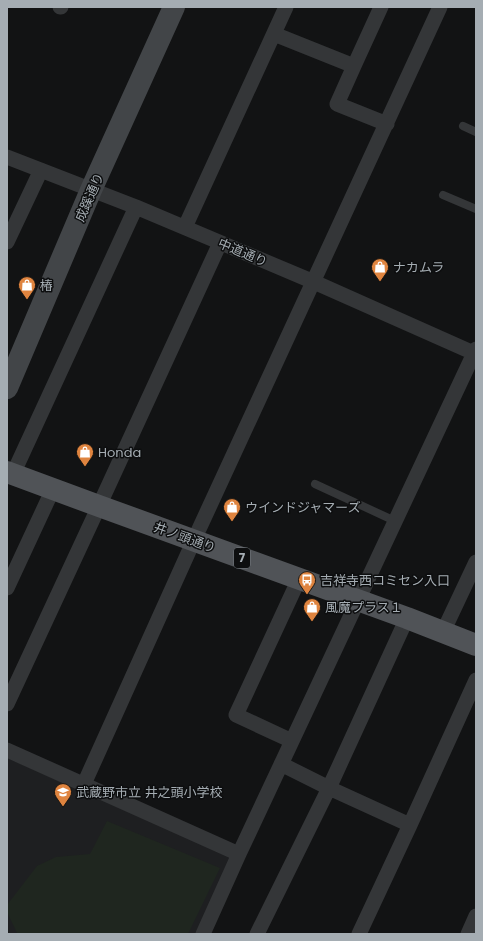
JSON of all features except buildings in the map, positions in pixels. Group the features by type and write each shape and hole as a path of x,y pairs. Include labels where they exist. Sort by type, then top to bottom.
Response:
{"main road":[{"name":"井ノ頭通り","path":"10,473 407,618 476,645"}],"street":[{"name":"成蹊通り","path":"7,388 92,190 174,7"},
{"path":"185,227 286,7"},
{"path":"380,7 337,104 387,124"},
{"path":"84,784 194,540 440,7"},
{"path":"274,34 354,66"},
{"name":"中道通り","path":"7,157 185,227 475,352"},
{"path":"7,242 41,170"},
{"path":"10,473 136,207"},
{"path":"7,704 100,506 220,243"},
{"path":"203,934 281,764 475,352"},
{"path":"7,588 53,489"},
{"path":"443,632 476,562"},
{"path":"292,741 236,715 299,579"},
{"path":"257,934 329,788 407,618"},
{"path":"359,934 476,680"},
{"path":"7,750 239,854"},
{"path":"281,764 410,825"},
{"path":"468,934 476,916"}],"lane":[{"path":"463,126 476,132"},
{"path":"443,195 476,209"},
{"path":"315,484 395,521"}],"shaded area":[{"name":"武蔵野市立 井之頭小学校","path":"7,758 232,857 196,934 7,934"},
{"path":"107,821 220,868 188,934 17,933 7,912 7,905 37,866 56,857 90,854"}],"place":[{"name":"ナカムラ","path":"380,282"},
{"name":"椿","path":"27,300"},
{"name":"Honda","path":"85,467"},
{"name":"ウインドジャマーズ","path":"232,522"},
{"name":"吉祥寺西コミセン入口","path":"307,595"},
{"name":"風魔プラス１","path":"312,622"},
{"name":"武蔵野市立 井之頭小学校","path":"63,807"}]}
